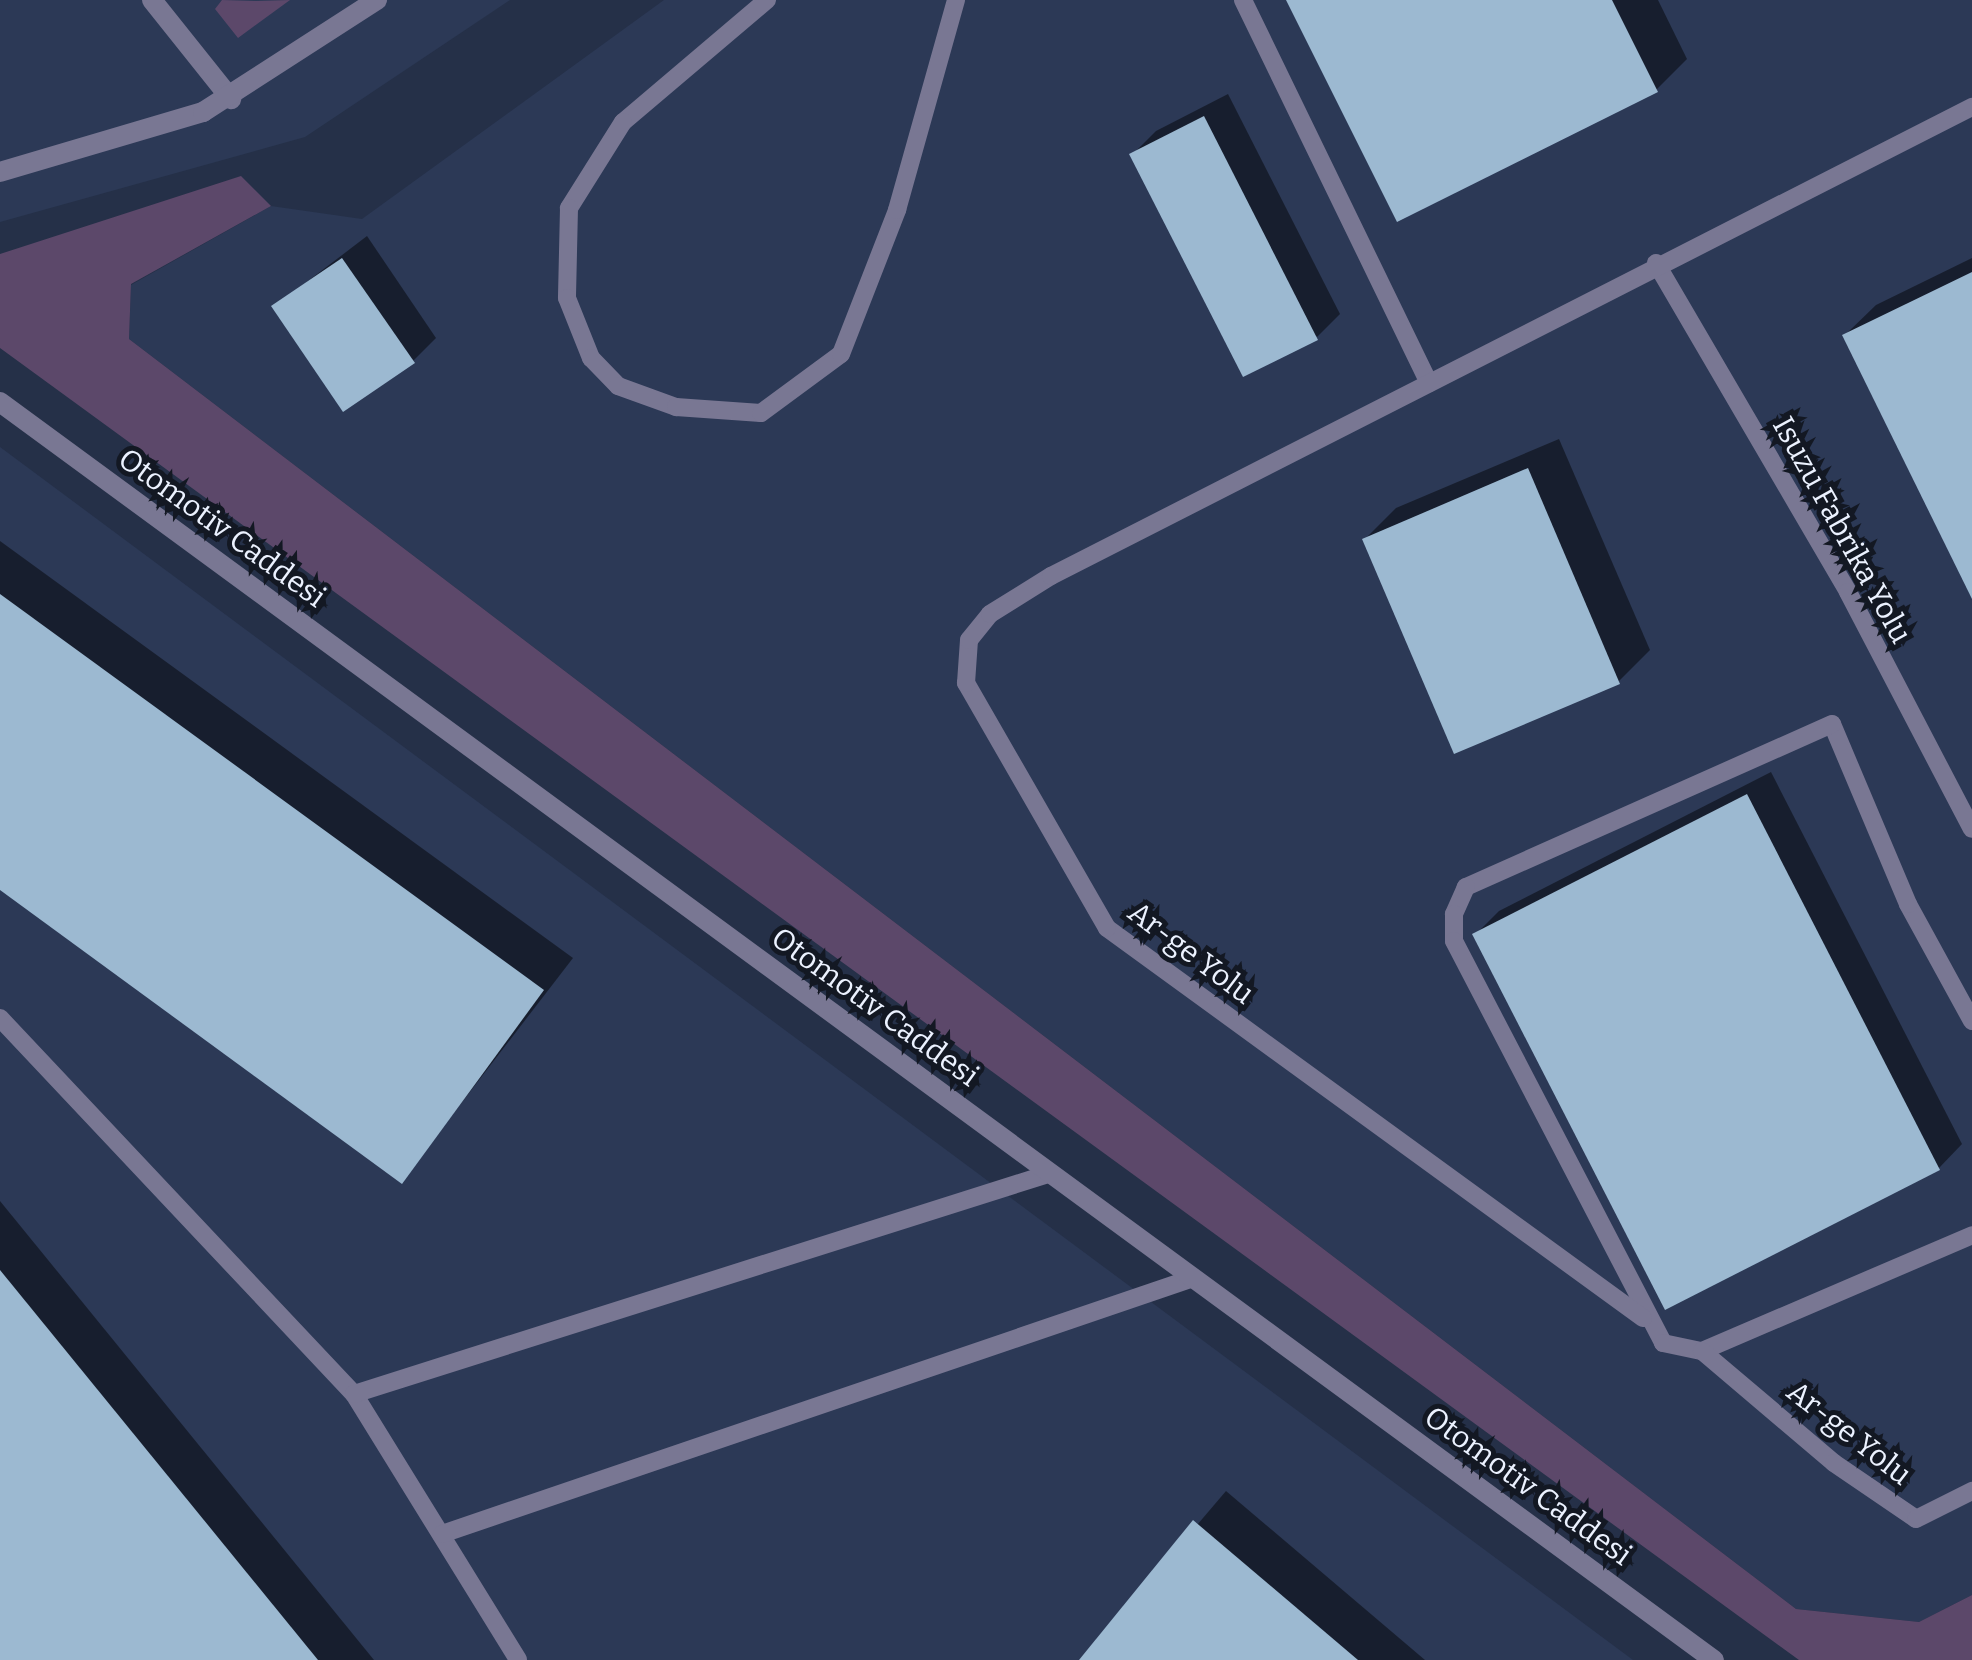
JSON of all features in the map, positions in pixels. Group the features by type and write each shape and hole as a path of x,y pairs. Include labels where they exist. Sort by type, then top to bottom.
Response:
{"street":[{"path":"152,0 232,98"},
{"path":"0,172 232,98 377,0"},
{"name":"Otomotiv Caddesi","path":"0,402 1714,1660"}],"lane":[{"path":"767,0 623,122 569,208 567,298 591,358 618,386 676,407 761,413 841,354 897,210 956,0"},
{"path":"1243,0 1429,383 1656,262 1972,107"},
{"name":"Isuzu Fabrika Yolu","path":"1656,262 1848,592 1972,830"},
{"name":"Ar-ge Yolu","path":"1429,383 990,614 969,640 966,683 1107,928 1643,1318"},
{"name":"Ar-ge Yolu","path":"1972,1021 1908,904 1832,724 1466,886 1454,941 1643,1318 1663,1343 1702,1351 1834,1464 1916,1519 1972,1491"},
{"path":"0,1018 354,1394 518,1660"},
{"path":"354,1394 1051,1173"},
{"path":"1702,1351 1972,1235"},
{"path":"442,1534 1193,1278"}],"shaded area":[{"path":"0,0 510,0 305,137 0,222"},
{"path":"222,0 290,0 238,38 215,9"},
{"path":"664,0 1972,0 1972,1595 1919,1622 1796,1609 129,339 131,285 271,206 362,219"},
{"path":"241,176 271,206 131,284 129,339 1796,1609 1919,1622 1972,1595 1972,1660 1799,1660 0,348 0,254"},
{"path":"0,447 1633,1660 0,1660"}],"building":[{"path":"1286,0 1612,0 1658,92 1397,222"},
{"path":"1204,116 1318,340 1243,377 1129,154"},
{"path":"342,258 415,363 343,412 271,306"},
{"path":"1972,272 1972,599 1842,335"},
{"path":"1528,468 1620,684 1454,754 1362,539"},
{"path":"0,594 544,990 402,1184 0,890"},
{"path":"1747,794 1940,1170 1665,1310 1472,934"},
{"path":"0,1270 318,1660 0,1660"},
{"path":"1193,1520 1358,1660 1079,1660"}]}
